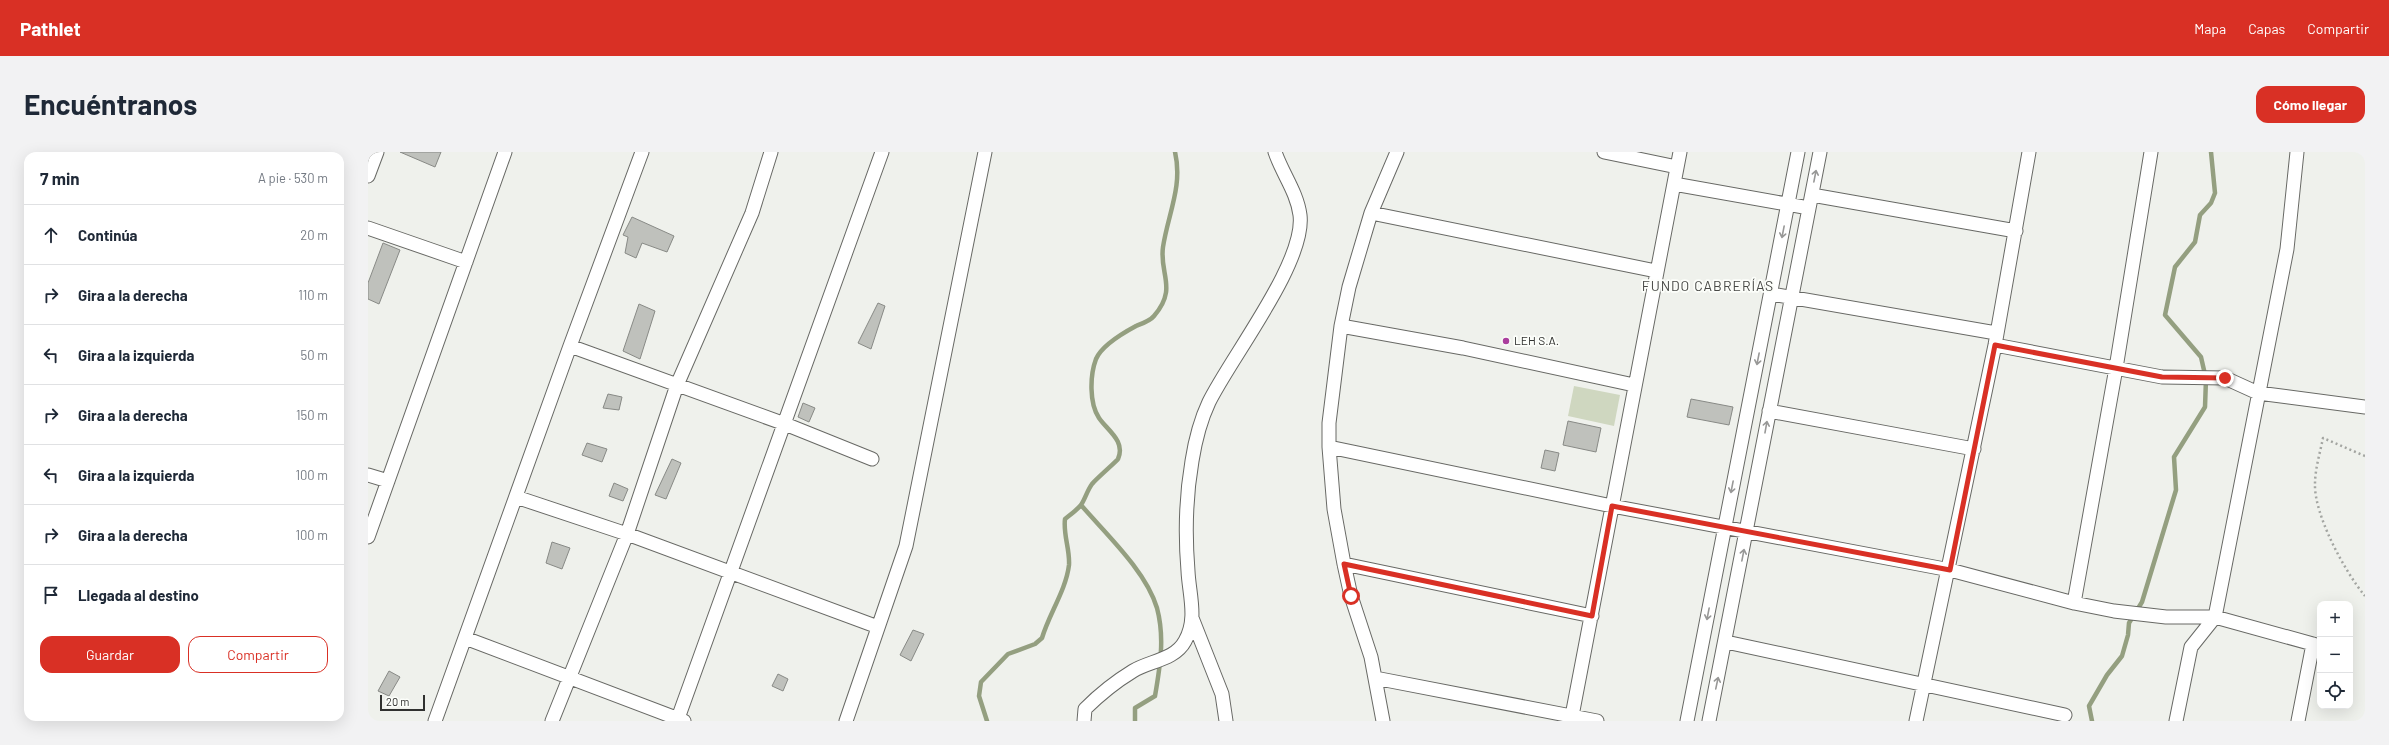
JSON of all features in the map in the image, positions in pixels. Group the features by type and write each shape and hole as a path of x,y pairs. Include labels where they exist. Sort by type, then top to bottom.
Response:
{"street":[{"path":"368,176 377,152"},
{"path":"368,537 505,152"},
{"path":"435,721 570,346 642,152"},
{"path":"552,721 627,534 677,385 752,213 771,152"},
{"path":"465,638 680,720 882,152"},
{"path":"846,721 906,546 985,152"},
{"path":"1226,721 1222,694 1192,618 1188,571 1189,478 1200,430 1208,404 1288,267 1299,230 1300,216 1297,201 1274,152"},
{"path":"1382,721 1375,678 1344,564 1334,509 1329,447 1330,416 1341,326 1348,287 1371,214 1397,152"},
{"path":"1604,152 1677,167"},
{"path":"1572,719 1634,384 1680,152"},
{"path":"1688,721 1724,528 1798,152"},
{"path":"1709,721 1726,642 1769,411 1820,152"},
{"path":"1916,721 1950,570 1996,339 2029,152"},
{"path":"2074,603 2116,368 2151,152"},
{"path":"2176,721 2191,647 2215,617 2287,249 2297,152"},
{"path":"1674,184 1809,208"},
{"path":"1812,195 2016,231"},
{"path":"1371,214 1656,271"},
{"path":"368,228 466,262"},
{"path":"1770,294 1792,297 1996,339 2116,368 2162,377 2225,378 2258,393 2365,407"},
{"path":"1341,326 1463,348 1634,384"},
{"path":"570,346 785,424 872,459"},
{"path":"1769,411 1974,449"},
{"path":"1329,447 1612,506 1950,570 2074,603 2114,611 2166,617 2215,617 2317,645 2298,721"},
{"path":"368,474 388,482"},
{"path":"516,497 627,534 731,574 878,627"},
{"path":"1344,564 1592,616"},
{"path":"1084,721 1085,709 1101,692 1135,670 1160,660 1179,648 1185,642 1192,618"},
{"path":"1726,642 2065,715"},
{"path":"1375,678 1572,719 1596,721"}],"path":[{"path":"2365,456 2323,438 2315,485 2320,514 2350,578 2365,596"}],"green space":[{"path":"1574,386 1620,395 1614,426 1568,416"}],"building":[{"path":"400,152 441,152 435,167"},
{"path":"632,217 674,236 667,252 642,243 636,258 625,253 628,237 623,235"},
{"path":"383,243 400,250 379,304 368,299 368,283"},
{"path":"878,303 885,306 871,349 858,343"},
{"path":"639,304 655,311 640,359 623,351"},
{"path":"608,394 622,397 619,410 603,408"},
{"path":"1691,399 1733,407 1729,425 1687,417"},
{"path":"803,403 815,408 809,422 798,417"},
{"path":"1568,421 1601,428 1596,452 1563,445"},
{"path":"587,443 607,449 602,462 582,455"},
{"path":"1545,450 1559,453 1555,471 1541,468"},
{"path":"672,459 681,463 666,499 655,495"},
{"path":"614,483 628,489 623,501 609,496"},
{"path":"552,542 570,548 562,569 546,563"},
{"path":"913,630 924,634 911,661 900,655"},
{"path":"389,671 400,677 389,696 378,691"},
{"path":"778,674 788,679 783,691 772,686"}],"waterway":[{"path":"987,721 979,696 981,682 1008,654 1035,644 1042,638 1061,593 1069,565 1065,519 1081,505 1092,484 1118,459 1120,453 1118,441 1099,418 1093,405 1092,381 1094,366 1099,354 1108,344 1119,336 1152,318 1161,306 1165,297 1166,281 1162,257 1165,235 1176,188 1177,164 1175,152"},
{"path":"2092,721 2089,706 2107,675 2122,656 2128,635 2129,623 2142,602 2176,490 2174,457 2205,407 2206,379 2201,357 2165,315 2175,267 2195,242 2200,215 2211,203 2215,193 2211,152"},
{"path":"1081,505 1135,567 1152,594 1157,608 1161,630 1161,652 1155,696 1135,708 1135,721"}],"place":[{"name":"LEH S.A.","path":"1506,341"}],"district":[{"name":"FUNDO CABRERÍAS","path":"1708,286"}],"route":[{"path":"1351,596 1344,564 1592,616 1612,506 1950,570 1995,345 2162,377 2206,379 2225,378"}]}
